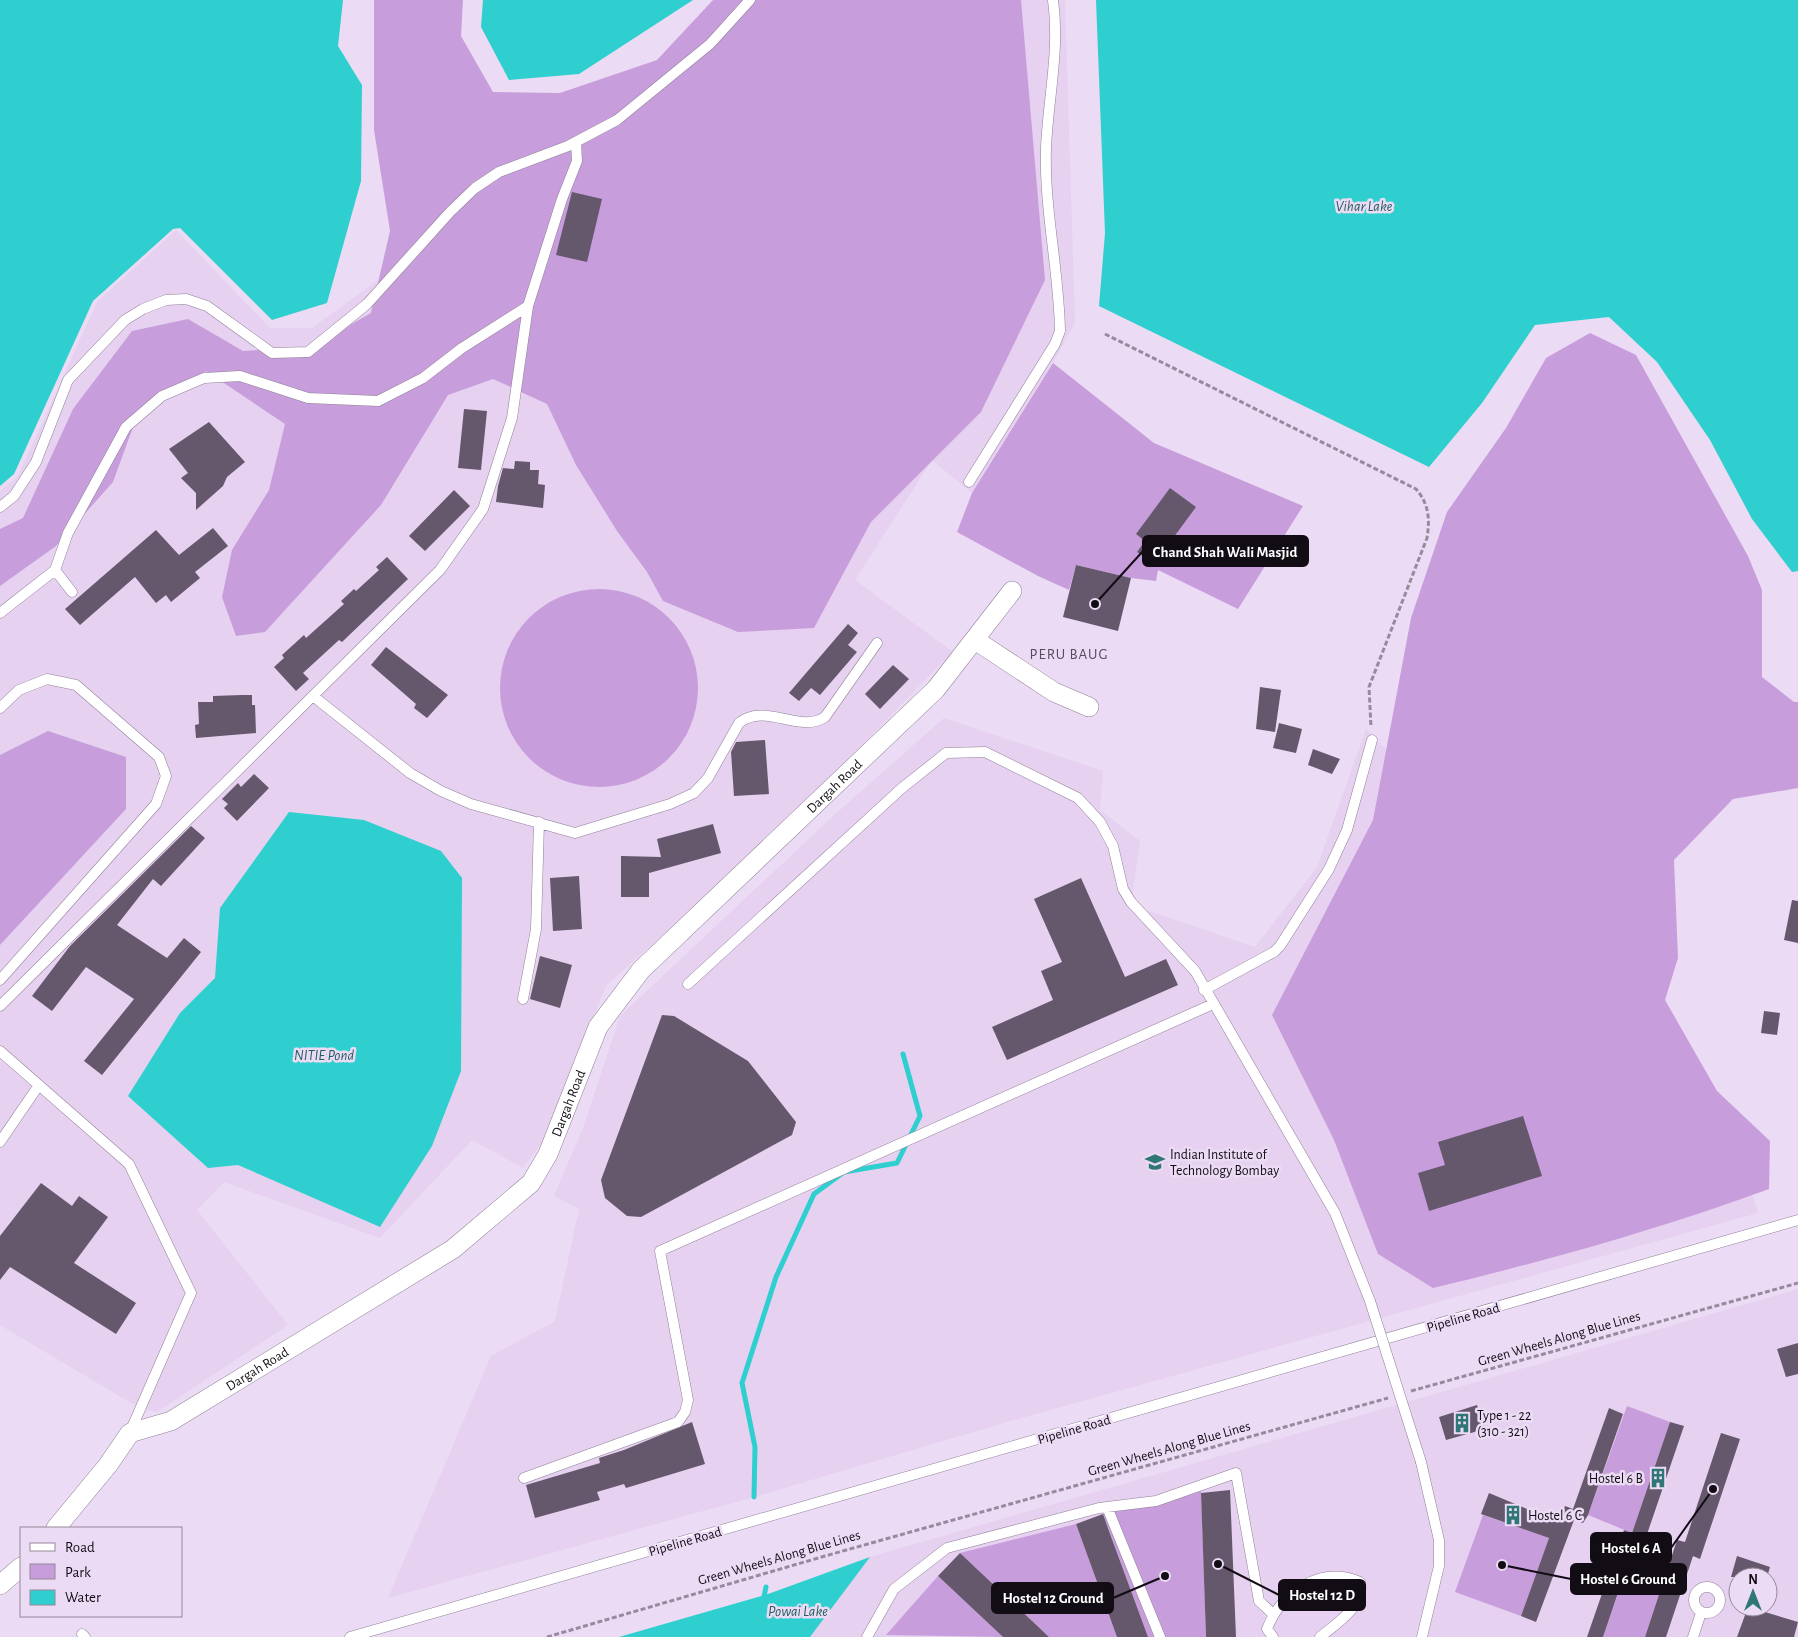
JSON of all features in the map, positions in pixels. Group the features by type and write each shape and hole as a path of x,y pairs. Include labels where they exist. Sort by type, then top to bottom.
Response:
{"street":[{"name":"Dargah Road","path":"130,1433 171,1421 453,1249 531,1183 548,1154 598,1027 641,970 936,689 1012,591"},
{"path":"975,640 1054,692 1088,707"},
{"path":"57,1527 108,1465 130,1433"},
{"path":"0,1585 20,1568"}],"lane":[{"path":"0,507 14,496 36,462 68,380 124,320 143,309 166,300 186,299 206,306 272,353 308,352 367,304 450,212 475,188 499,172 576,142 617,120 710,44 750,0"},
{"path":"969,482 1055,344 1060,331 1047,186 1046,148 1054,81 1055,14 1053,0"},
{"path":"0,1006 440,570 483,509 512,418 528,306 562,199 577,161 576,142"},
{"path":"0,613 55,570 68,533 126,427 162,396 204,378 240,376 308,398 378,401 423,378 462,348 528,306"},
{"path":"55,570 72,592"},
{"path":"313,696 410,772 441,792 471,804 574,833 670,804 694,793 708,778 739,723 746,717 758,715 805,722 818,721 825,717 877,643"},
{"path":"0,708 19,690 47,679 76,686 159,757 166,776 156,804 0,980"},
{"path":"1204,990 1274,952 1280,946 1329,869 1347,830 1372,740"},
{"path":"688,984 902,788 946,753 985,752 1078,798 1100,822 1113,846 1123,889 1131,902 1194,971 1335,1213 1370,1301 1421,1462 1439,1540 1439,1566 1422,1637"},
{"path":"523,999 536,929 539,822"},
{"path":"524,1478 678,1422 685,1412 688,1400 660,1251 1212,1004"},
{"path":"0,1052 129,1164 191,1293 130,1433"},
{"path":"0,1142 39,1085"},
{"name":"Pipeline Road","path":"350,1637 1798,1220"},
{"path":"867,1637 894,1589 947,1548 1107,1507 1156,1501 1236,1473 1259,1601 1273,1614"},
{"path":"1107,1507 1160,1637"},
{"path":"1270,1633 1273,1614 1296,1589 1309,1582 1343,1575 1360,1582 1362,1588 1357,1602 1338,1623 1320,1637"},
{"path":"1693,1637 1701,1613"}],"path":[{"path":"1105,334 1416,489 1424,499 1429,524 1427,538 1369,687 1372,740"},
{"name":"Green Wheels Along Blue Lines","path":"1402,1394 1798,1282"},
{"name":"Green Wheels Along Blue Lines","path":"547,1637 825,1556 1393,1396"}],"shaded area":[{"path":"723,0 1065,0 1075,323 1053,363 972,493 932,460 855,580 953,652 784,824 606,986 544,1140 523,1168 472,1140 380,1238 224,1182 197,1210 288,1325 157,1412 141,1409 0,1325 0,491 18,476 97,302 176,230 270,328 312,328 611,109"},
{"name":"Indian Institute of Technology Bombay","path":"944,718 1103,771 1100,810 1140,841 1131,905 1255,947 1317,867 1366,729 1668,1037 1725,1111 1758,1213 1007,1422 754,1497 388,1598 491,1356 555,1321 579,1209 554,1196 583,1128 620,1016 832,817"},
{"path":"1798,1289 1798,1637 810,1637 870,1557"}],"green space":[{"path":"374,0 463,0 461,36 493,92 560,93 657,60 713,0 1021,0 1045,280 981,412 871,522 814,628 738,632 663,601 647,572 617,531 576,465 547,404 493,379 448,395 381,505 265,632 236,636 222,597 232,550 269,490 285,424 206,371 136,419 113,482 56,546 0,586 0,529 23,518 73,409 132,331 188,319 243,351 311,347 371,313 390,231 374,130"},
{"path":"1590,333 1636,355 1748,556 1762,590 1762,677 1794,702 1798,702 1798,788 1733,799 1674,860 1678,958 1665,1000 1717,1091 1770,1141 1769,1189 1686,1218 1602,1243 1518,1267 1433,1288 1378,1254 1334,1140 1272,1015 1373,820 1411,618 1447,512 1506,428 1546,358"},
{"path":"1053,363 1154,443 1303,506 1238,609 1158,570 1156,581 1131,578 1076,565 1069,590 1038,576 957,532 972,493"},
{"path":"599,589 628,593 646,601 662,611 676,625 694,659 698,688 694,717 686,735 676,751 662,765 628,783 599,787 570,783 552,775 536,765 522,751 504,717 500,688 504,659 512,641 522,625 536,611 570,593"},
{"path":"48,731 126,757 126,809 0,945 0,755"},
{"path":"1627,1406 1670,1422 1632,1533 1588,1515"},
{"path":"1201,1491 1206,1637 1148,1637 1103,1514"},
{"path":"1483,1515 1549,1538 1521,1616 1455,1592"},
{"path":"1076,1524 1117,1637 1049,1637 960,1553"},
{"path":"1631,1556 1668,1568 1645,1637 1603,1637"},
{"path":"938,1576 1003,1637 886,1635"}],"water":[{"path":"0,0 343,0 338,46 362,85 361,181 327,303 272,320 180,228 173,229 93,301 14,474 0,486"},
{"path":"483,0 693,0 579,74 509,80 481,27"},
{"name":"Vihar Lake","path":"1096,0 1798,0 1798,571 1792,572 1752,519 1710,440 1657,362 1609,317 1535,325 1482,403 1429,467 1099,306 1105,233"},
{"name":"NITIE Pond","path":"289,812 364,820 441,851 462,878 461,1071 432,1146 380,1227 238,1165 208,1168 128,1096 180,1013 215,978 220,908"},
{"name":"Powai Lake","path":"870,1557 810,1637 619,1637 768,1594"}],"building":[{"path":"572,192 602,199 587,262 556,255"},
{"path":"464,409 487,411 481,470 458,468"},
{"path":"209,422 245,462 227,477 223,486 196,510 196,493 181,478 188,473 169,449"},
{"path":"515,461 530,462 530,470 539,470 538,484 545,485 543,508 496,502 503,468 514,469"},
{"path":"1170,488 1196,507 1154,564 1137,552 1145,541 1136,534"},
{"path":"454,490 470,506 425,551 409,536"},
{"path":"213,528 228,546 195,572 200,578 171,602 166,595 156,603 135,577 80,625 65,609 156,530 179,555"},
{"path":"387,557 408,579 342,642 339,640 303,673 309,679 296,691 274,667 284,658 282,655 304,635 306,638 344,604 341,601 354,589 356,591 379,570 376,567"},
{"path":"1076,565 1131,578 1118,631 1063,617"},
{"path":"848,624 858,633 848,645 857,652 820,695 811,688 799,701 789,693"},
{"path":"386,647 448,695 427,718 414,708 416,704 371,665"},
{"path":"893,665 909,679 880,709 865,694"},
{"path":"1260,687 1281,690 1275,732 1256,729"},
{"path":"252,695 252,705 255,705 256,733 196,738 195,725 199,724 198,702 213,702 213,696"},
{"path":"1279,723 1302,729 1296,753 1273,748"},
{"path":"765,740 769,794 734,796 731,752 736,742"},
{"path":"1313,749 1340,759 1332,774 1308,765"},
{"path":"254,774 269,788 237,821 224,808 228,804 222,799 238,783 241,787"},
{"path":"713,824 721,853 649,873 649,897 621,897 621,856 661,857 657,839"},
{"path":"191,826 205,838 161,886 153,879 117,925 167,958 184,938 201,952 102,1075 84,1061 134,999 86,967 52,1011 32,996 70,946"},
{"path":"579,876 582,929 553,931 550,878"},
{"path":"1081,878 1125,977 1166,959 1178,985 1007,1060 992,1027 1053,1000 1041,971 1062,962 1034,899"},
{"path":"1792,900 1798,901 1798,943 1784,940"},
{"path":"540,956 572,965 560,1008 530,999"},
{"path":"1764,1011 1780,1013 1777,1035 1761,1033"},
{"path":"662,1015 674,1016 748,1061 796,1122 792,1135 641,1217 627,1216 605,1198 601,1180"},
{"path":"1523,1116 1542,1176 1429,1211 1418,1173 1445,1165 1438,1142"},
{"path":"41,1183 72,1206 79,1196 108,1217 74,1263 136,1303 116,1334 10,1267 0,1280 0,1236"},
{"path":"1798,1343 1798,1374 1786,1377 1777,1349"},
{"name":"Type 1 - 22 (310 - 321)","path":"1477,1405 1485,1429 1446,1440 1439,1417"},
{"name":"Hostel 6 C","path":"1609,1408 1623,1414 1588,1515 1583,1523 1574,1520 1536,1622 1521,1616 1549,1538 1481,1514 1489,1493 1558,1522 1565,1506 1573,1509"},
{"path":"692,1422 705,1464 626,1488 624,1484 597,1492 600,1500 535,1518 526,1485 600,1463 599,1458 624,1450"},
{"name":"Hostel 6 B","path":"1670,1422 1684,1426 1644,1543 1636,1540 1603,1637 1587,1637 1624,1530 1632,1533"},
{"path":"1721,1433 1740,1439 1700,1559 1693,1556 1666,1637 1645,1637 1677,1540 1685,1542"},
{"path":"1230,1490 1236,1637 1206,1637 1201,1493"},
{"path":"1103,1514 1148,1637 1117,1637 1076,1524"},
{"path":"960,1553 1049,1637 1003,1637 938,1576"},
{"path":"1737,1556 1770,1567 1734,1567"},
{"path":"1778,1616 1798,1622 1794,1637 1737,1637 1744,1617"}],"waterway":[{"path":"754,1497 755,1447 742,1383 776,1277 814,1194 844,1172 897,1163 920,1116 903,1054"},
{"path":"763,1601 766,1587"}],"place":[{"name":"Chand Shah Wali Masjid","path":"1095,604"},
{"name":"Indian Institute of Technology Bombay","path":"1155,1162"},
{"name":"Type 1 - 22 (310 - 321)","path":"1462,1423"},
{"name":"Hostel 6 B","path":"1658,1478"},
{"name":"Hostel 6 A","path":"1713,1489"},
{"name":"Hostel 6 C","path":"1513,1515"},
{"name":"Hostel 12 D","path":"1218,1564"},
{"name":"Hostel 6 Ground","path":"1502,1565"},
{"name":"Hostel 12 Ground","path":"1165,1576"}],"district":[{"name":"PERU BAUG","path":"1069,654"}]}
